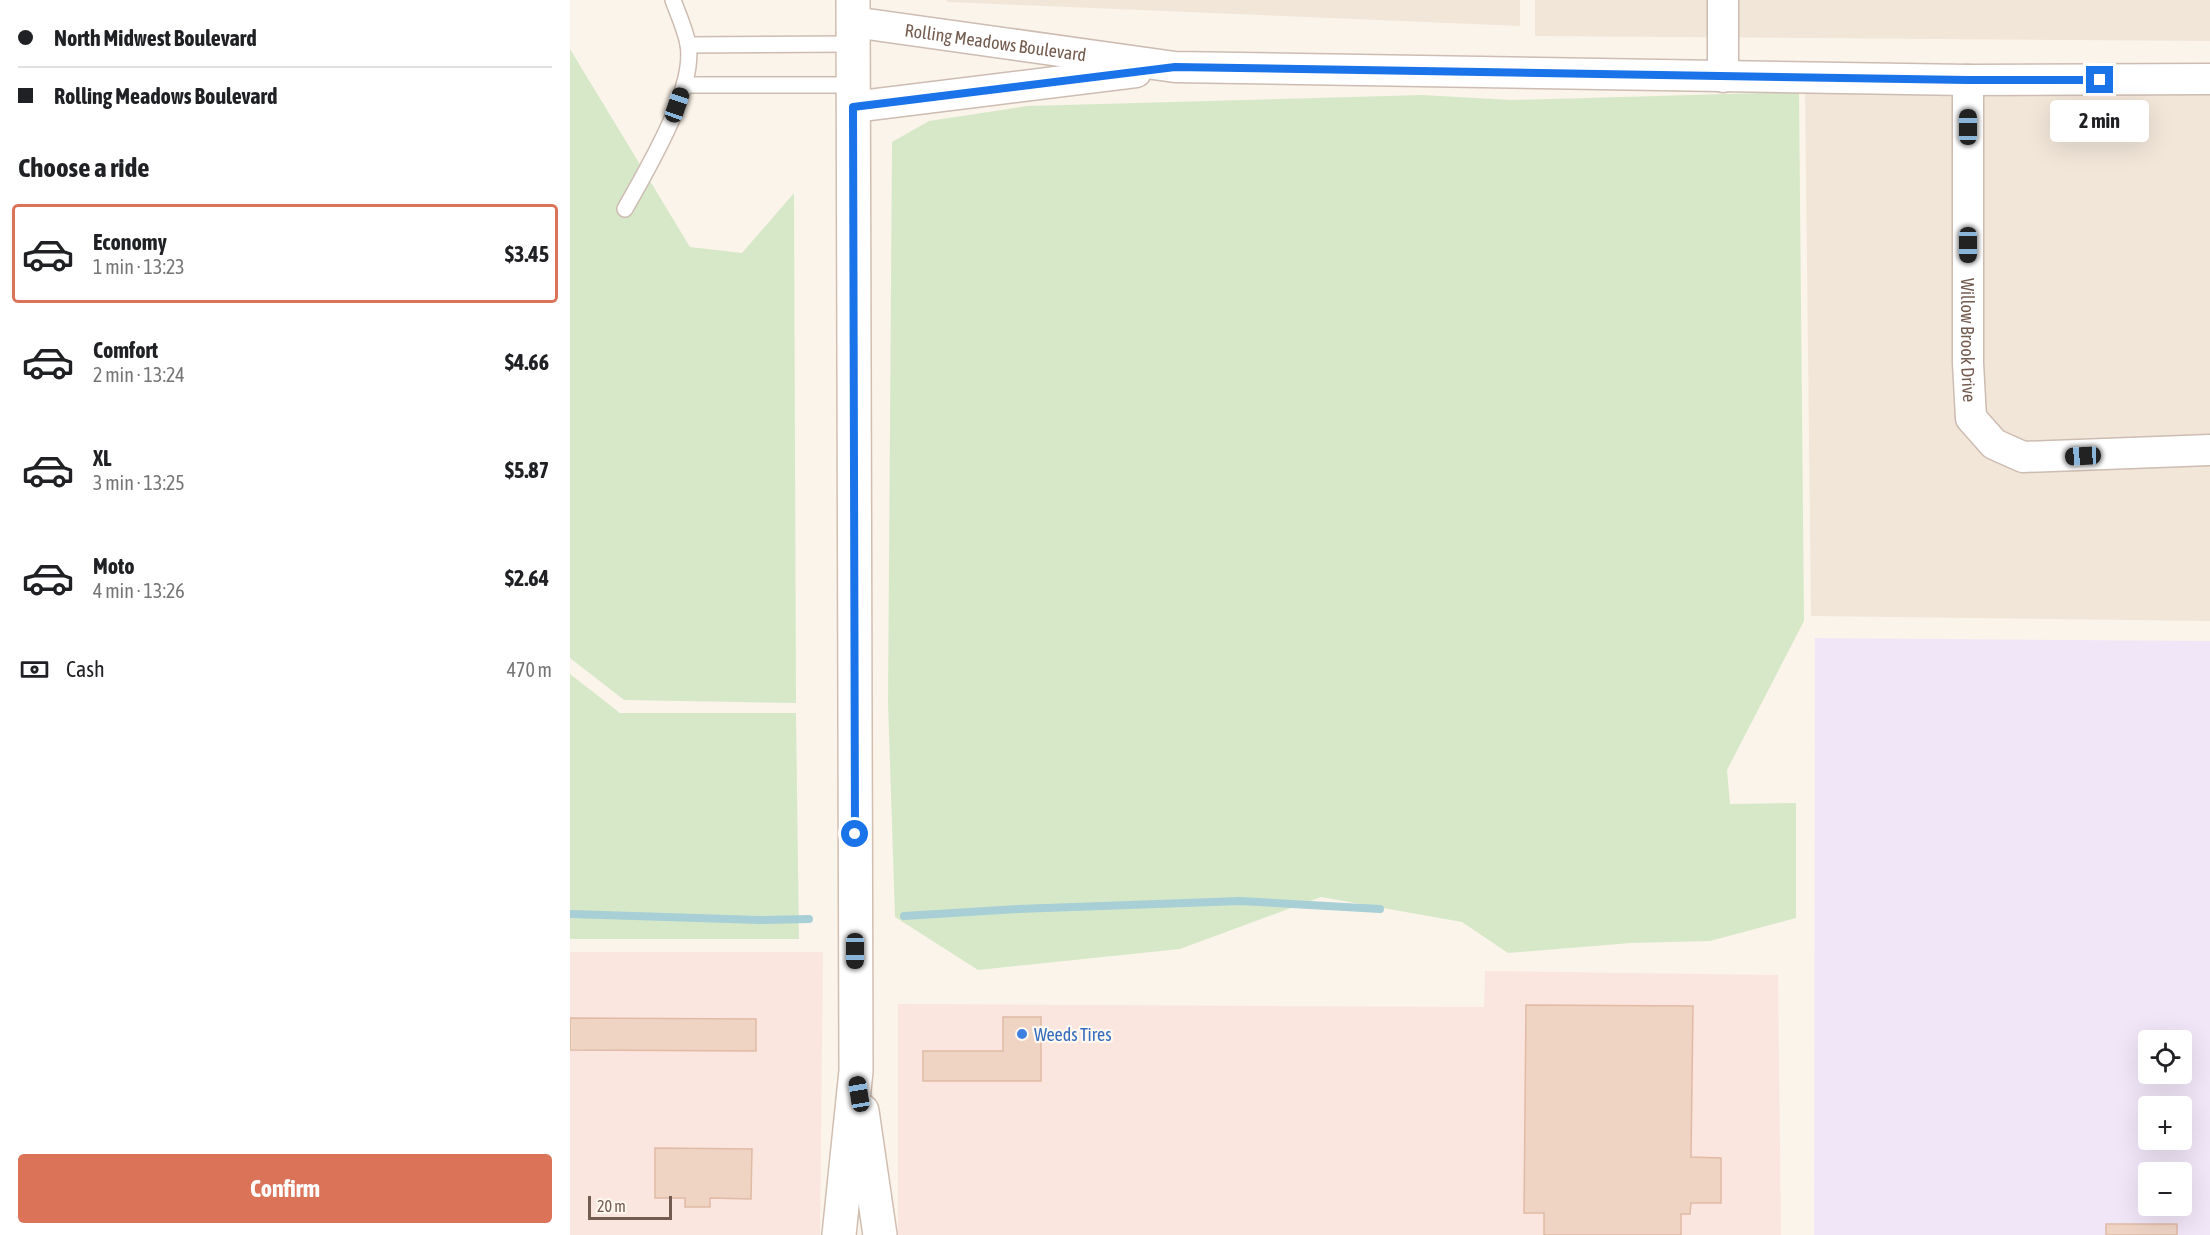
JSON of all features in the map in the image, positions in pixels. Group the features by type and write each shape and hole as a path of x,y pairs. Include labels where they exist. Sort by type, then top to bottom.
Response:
{"main road":[{"path":"839,1235 856,1071 853,22"},
{"path":"856,1071 880,1235"}],"street":[{"path":"1723,0 1723,77"},
{"name":"Rolling Meadows Boulevard","path":"853,22 1175,67"},
{"name":"Rolling Meadows Boulevard","path":"853,96 1175,67 1968,80 2210,79"},
{"name":"Willow Brook Drive","path":"1968,80 1968,363 1971,418 1994,444 2024,457 2210,450"}],"lane":[{"path":"625,209 670,125 684,85 688,45 673,0"},
{"path":"688,45 853,22"},
{"path":"684,85 853,96"}],"shaded area":[{"path":"946,0 1520,0 1520,26 948,2"},
{"path":"1535,0 2210,0 2210,41 1535,36"},
{"path":"1805,90 2210,92 2210,621 1811,616"},
{"path":"1815,638 2210,641 2210,1235 1814,1235"},
{"path":"570,952 823,952 820,1235 570,1235"},
{"path":"1485,971 1778,975 1781,1235 898,1235 898,1004 1484,1007"}],"green space":[{"path":"570,49 690,247 742,253 794,193 796,703 624,700 570,658"},
{"path":"1799,92 1804,621 1727,770 1730,804 1796,803 1796,918 1710,941 1631,943 1508,953 1462,922 1321,897 1180,949 978,970 895,917 888,702 892,142 929,121 1027,106 1422,95 1511,100"},
{"path":"570,674 620,713 796,713 799,939 570,939"}],"building":[{"path":"1526,1005 1693,1006 1691,1157 1721,1158 1721,1203 1691,1203 1690,1214 1681,1214 1681,1235 1544,1235 1544,1213 1524,1213"},
{"name":"Weeds Tires","path":"1003,1017 1041,1017 1041,1081 923,1081 923,1051 1003,1051"},
{"path":"570,1018 756,1019 756,1051 570,1050"},
{"path":"655,1148 752,1149 751,1199 710,1198 710,1207 685,1207 685,1198 655,1198"},
{"path":"2106,1224 2177,1224 2177,1235 2106,1235"}],"waterway":[{"path":"904,916 1018,909 1240,901 1380,909"},
{"path":"570,914 760,920 809,919"}],"place":[{"name":"Weeds Tires","path":"1022,1034"}],"route":[{"path":"855,834 853,107 1175,67 1968,80 2100,80"}]}
